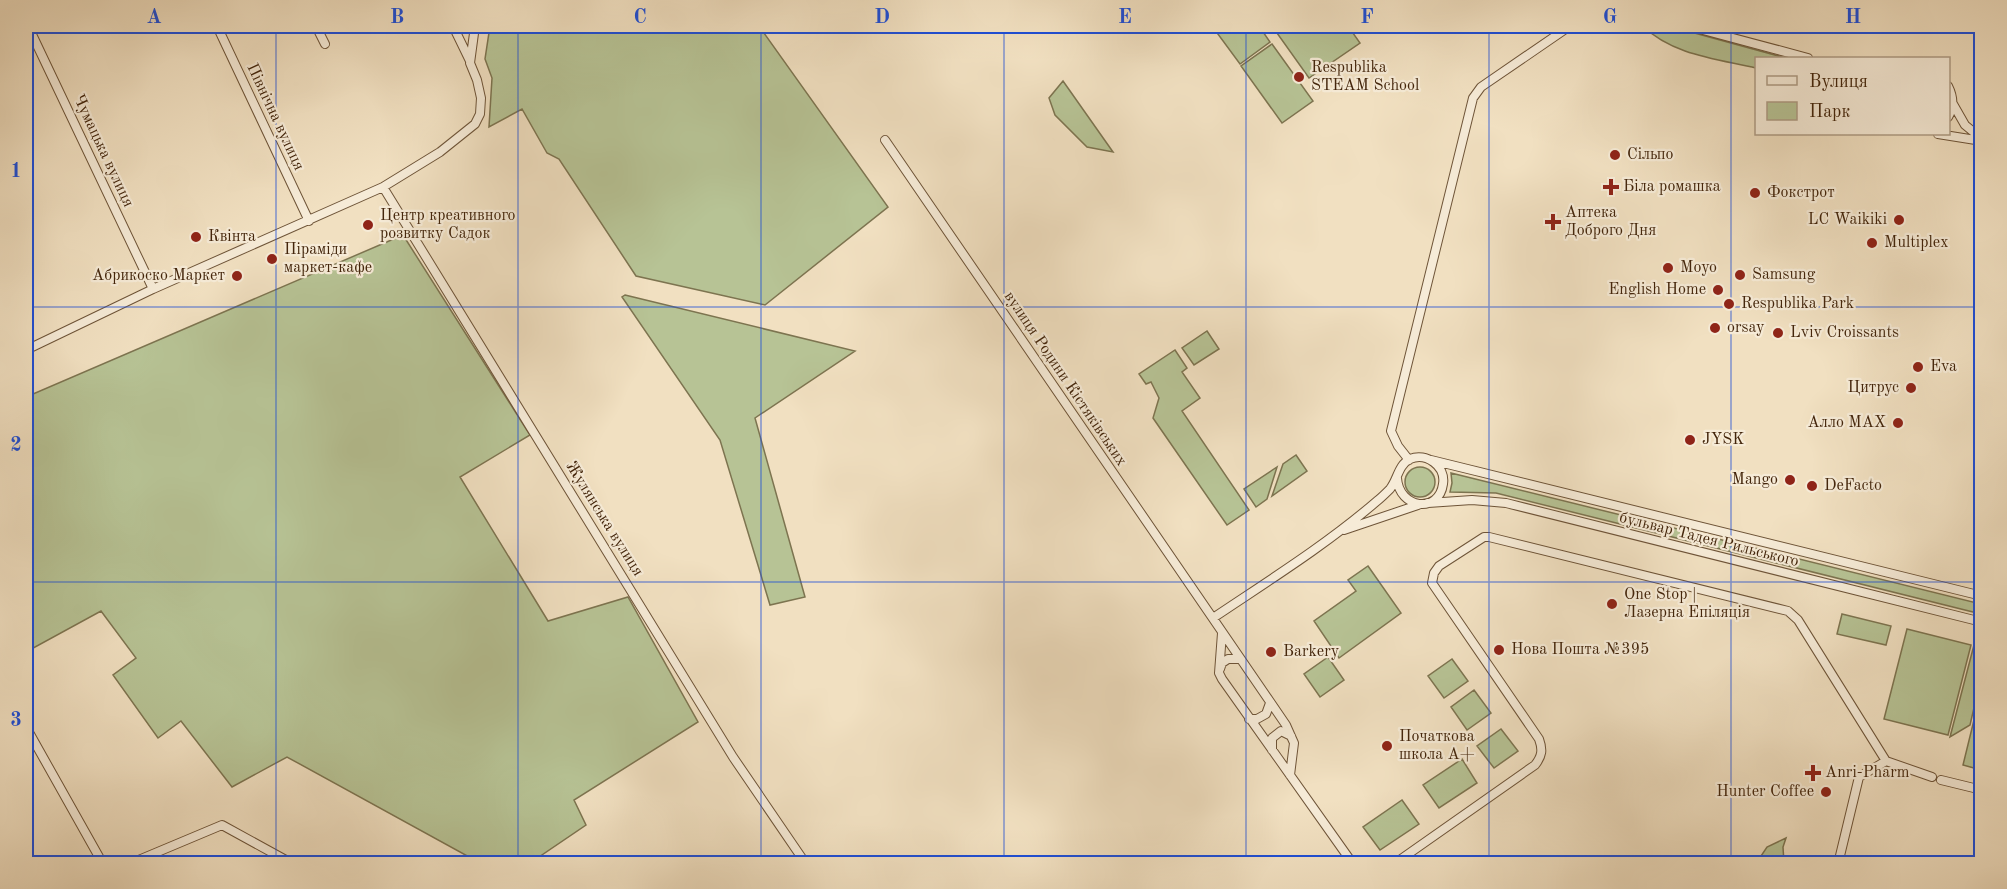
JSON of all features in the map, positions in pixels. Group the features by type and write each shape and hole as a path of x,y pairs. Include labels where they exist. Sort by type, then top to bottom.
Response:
{"street":[{"name":"Чумацька вулиця","path":"28,26 153,289"},
{"name":"Північна вулиця","path":"217,26 309,221"},
{"path":"316,26 325,44"},
{"path":"26,350 153,289 383,187 440,152 475,124 480,114 481,98 477,80 453,26"},
{"path":"470,63 475,26"},
{"path":"1409,460 1398,446 1391,431 1473,98 1481,87 1570,26"},
{"path":"1688,26 1804,57"},
{"path":"1950,90 1953,104 1965,125 1982,140"},
{"path":"1950,112 1953,104"},
{"path":"1945,135 1982,140"},
{"name":"вулиця Родини Кістяківських","path":"885,140 1286,725 1292,737"},
{"name":"Жулянська вулиця","path":"383,187 733,757 806,864"},
{"path":"1416,457 1431,460 1442,471 1443,482 1440,494 1424,504 1405,499 1397,486 1397,478 1403,464 1416,457"},
{"name":"бульвар Тадея Рильського","path":"1431,460 1982,596"},
{"name":"бульвар Тадея Рильського","path":"1213,618 1337,532 1376,502 1397,478"},
{"name":"бульвар Тадея Рильського","path":"1337,532 1424,504 1472,500 1506,503 1982,622"},
{"path":"1394,864 1535,765 1540,758 1542,748 1539,739 1432,583 1434,573 1439,566 1481,538 1487,537 1784,609 1798,620 1886,761 1936,779 1982,790"},
{"path":"1222,633 1219,670 1222,679 1353,864"},
{"path":"1219,670 1225,660 1240,659"},
{"path":"1249,719 1257,719 1266,714 1270,703"},
{"path":"26,727 103,864"},
{"path":"1272,750 1272,738 1276,733 1281,731 1292,737 1294,751 1290,775"},
{"path":"1838,864 1859,777 1886,761"},
{"path":"129,864 222,825 293,864"}],"green space":[{"path":"490,26 759,26 888,207 765,305 636,276 559,159 547,153 522,109 489,127 492,78 485,59"},
{"path":"1212,26 1259,26 1270,42 1240,64"},
{"path":"1272,26 1348,26 1360,43 1309,78"},
{"path":"1643,26 1674,26 1782,57 1755,57 1755,68 1681,50 1655,36"},
{"path":"1272,44 1313,101 1282,123 1241,66"},
{"path":"1063,81 1113,152 1087,147 1055,115 1049,98"},
{"path":"403,235 530,435 460,477 548,621 628,597 698,722 574,800 586,825 530,863 480,863 287,757 232,787 181,721 158,738 113,675 136,658 101,611 26,652 26,397"},
{"path":"625,295 855,351 755,418 805,597 770,605 720,440 622,297"},
{"path":"1207,331 1219,349 1194,365 1182,348"},
{"path":"1175,350 1187,368 1182,372 1200,398 1182,411 1249,510 1227,525 1153,418 1159,398 1151,382 1146,384 1139,374"},
{"path":"1296,455 1307,471 1272,496 1283,464"},
{"path":"1277,467 1267,499 1256,507 1244,489"},
{"path":"1420,467 1431,471 1435,482 1431,493 1420,497 1409,493 1405,482 1409,471"},
{"path":"1451,473 1981,604 1981,614 1496,493 1450,492"},
{"path":"1368,566 1401,613 1339,658 1314,621 1356,591 1348,580"},
{"path":"1842,614 1891,626 1886,645 1837,634"},
{"path":"1907,629 1971,645 1948,735 1884,719"},
{"path":"1974,645 1981,647 1981,678 1970,725 1950,737"},
{"path":"1328,657 1344,680 1320,697 1304,674"},
{"path":"1452,659 1468,681 1444,698 1428,676"},
{"path":"1474,690 1491,713 1467,730 1451,707"},
{"path":"1974,720 1981,722 1981,770 1963,765"},
{"path":"1501,729 1518,751 1494,768 1477,746"},
{"path":"1462,759 1477,783 1439,808 1423,785"},
{"path":"1402,800 1419,824 1380,850 1363,827"},
{"path":"1786,838 1783,847 1784,863 1759,863 1767,847"}],"place":[{"name":"Respublika STEAM School","path":"1299,77"},
{"name":"Сільпо","path":"1615,155"},
{"name":"Біла ромашка","path":"1611,187"},
{"name":"Фокстрот","path":"1755,193"},
{"name":"LC Waikiki","path":"1899,220"},
{"name":"Аптека Доброго Дня","path":"1553,222"},
{"name":"Центр креативного розвитку Садок","path":"368,225"},
{"name":"Квінта","path":"196,237"},
{"name":"Multiplex","path":"1872,243"},
{"name":"Піраміди маркет-кафе","path":"272,259"},
{"name":"Moyo","path":"1668,268"},
{"name":"Samsung","path":"1740,275"},
{"name":"Абрикоско Маркет","path":"237,276"},
{"name":"English Home","path":"1718,290"},
{"name":"Respublika Park","path":"1729,304"},
{"name":"orsay","path":"1715,328"},
{"name":"Lviv Croissants","path":"1778,333"},
{"name":"Eva","path":"1918,367"},
{"name":"Цитрус","path":"1911,388"},
{"name":"Алло MAX","path":"1898,423"},
{"name":"JYSK","path":"1690,440"},
{"name":"Mango","path":"1790,480"},
{"name":"DeFacto","path":"1812,486"},
{"name":"One Stop | Лазерна Епіляція","path":"1612,604"},
{"name":"Нова Пошта №395","path":"1499,650"},
{"name":"Barkery","path":"1271,652"},
{"name":"Початкова школа А+","path":"1387,746"},
{"name":"Anri-Pharm","path":"1813,773"},
{"name":"Hunter Coffee","path":"1826,792"}]}
